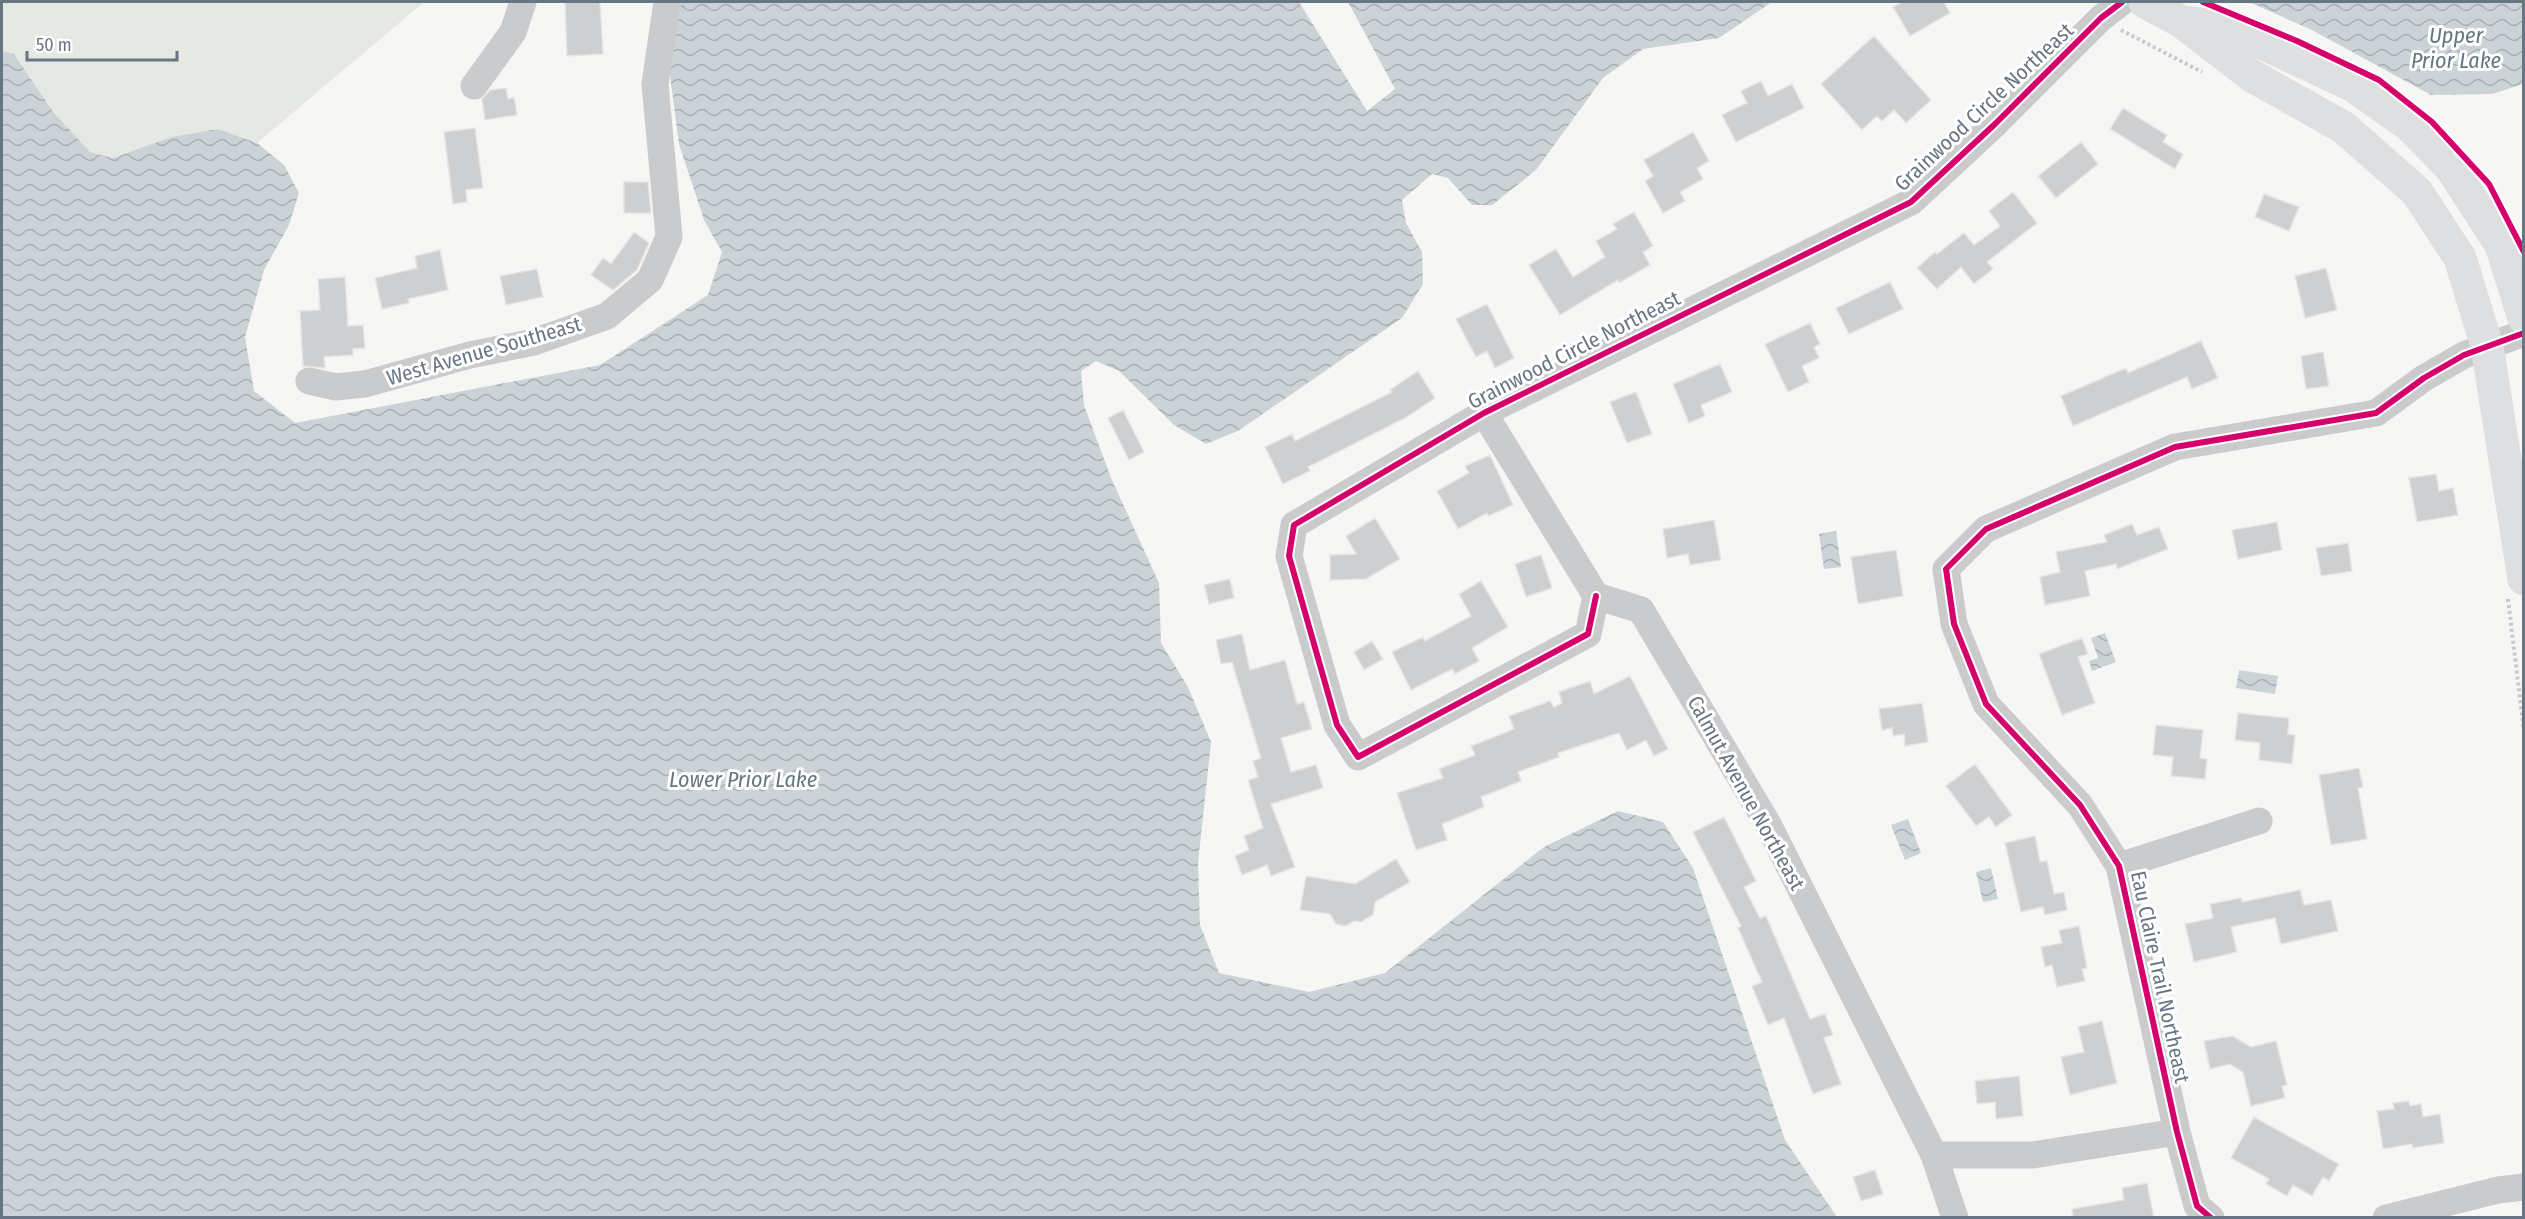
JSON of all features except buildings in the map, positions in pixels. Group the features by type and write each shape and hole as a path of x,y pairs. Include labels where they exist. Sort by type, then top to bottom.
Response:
{"main road":[{"path":"2145,2 2182,22 2252,76 2343,127 2417,192 2511,333"},
{"path":"2182,22 2228,27 2354,86 2410,126 2452,169 2501,246 2511,333 2516,587"}],"street":[{"path":"474,86 513,32 523,2"},
{"name":"West Avenue Southeast","path":"309,381 336,387 365,384 470,355 534,342 607,316 650,280 669,237 655,84 667,2"},
{"name":"Grainwood Circle Northeast","path":"1596,596 1588,634 1358,757 1337,725 1289,556 1294,525 1484,413 1911,202 2112,10"},
{"name":"Eau Claire Trail Northeast","path":"2211,1218 2197,1206 2177,1132 2119,866 2080,805 1986,704 1954,624 1946,569 1986,529 2175,447 2376,413 2424,378 2464,354 2511,333"},
{"path":"1484,413 1596,596"},
{"name":"Calmut Avenue Northeast","path":"1596,596 1641,610 1769,826 1934,1155 1955,1218"},
{"path":"2119,866 2259,820"},
{"path":"1934,1155 2033,1155 2177,1132"},
{"path":"2386,1218 2523,1186"}],"path":[{"path":"2112,10 2126,34 2206,74"},
{"path":"2516,587 2523,731"}],"shaded area":[{"path":"2,2 424,2 257,143 218,129 171,137 113,158 89,152 54,113 14,54 2,51"}],"water":[{"name":"Lower Prior Lake","path":"681,2 1299,2 1367,111 1395,89 1348,2 1772,2 1719,38 1643,49 1603,78 1536,170 1492,205 1472,205 1448,178 1432,174 1402,200 1406,223 1422,252 1423,284 1402,318 1238,431 1206,444 1174,425 1119,371 1096,361 1081,371 1084,405 1111,478 1159,583 1161,643 1188,687 1211,742 1198,863 1200,925 1219,973 1309,992 1385,973 1544,847 1618,811 1663,822 1693,868 1785,1140 1837,1217 2,1217 2,51 14,54 54,113 90,152 113,158 171,137 218,129 257,143 284,165 299,193 289,225 264,270 245,337 254,391 295,423 600,365 708,295 722,252 704,220 679,144 668,60"},
{"name":"Upper Prior Lake","path":"2249,2 2523,2 2523,84 2492,94 2431,95 2312,30"},
{"path":"1836,531 1841,567 1824,569 1819,534"},
{"path":"2105,633 2116,662 2092,671 2089,661 2098,658 2091,638"},
{"path":"2239,670 2278,676 2275,694 2236,688"},
{"path":"1908,819 1921,853 1905,860 1891,825"},
{"path":"1991,868 1998,899 1983,902 1976,872"}],"cycle path":[{"path":"1596,596 1588,634 1358,757 1337,725 1289,556 1294,525 1484,413 1911,202 1995,124 2101,18 2122,2"},
{"path":"2203,2 2297,41 2379,80 2432,122 2489,184 2524,252"},
{"path":"2211,1218 2197,1206 2177,1132 2119,866 2080,805 1986,704 1954,624 1946,569 1986,529 2175,447 2376,413 2424,378 2464,355 2524,333"}]}
